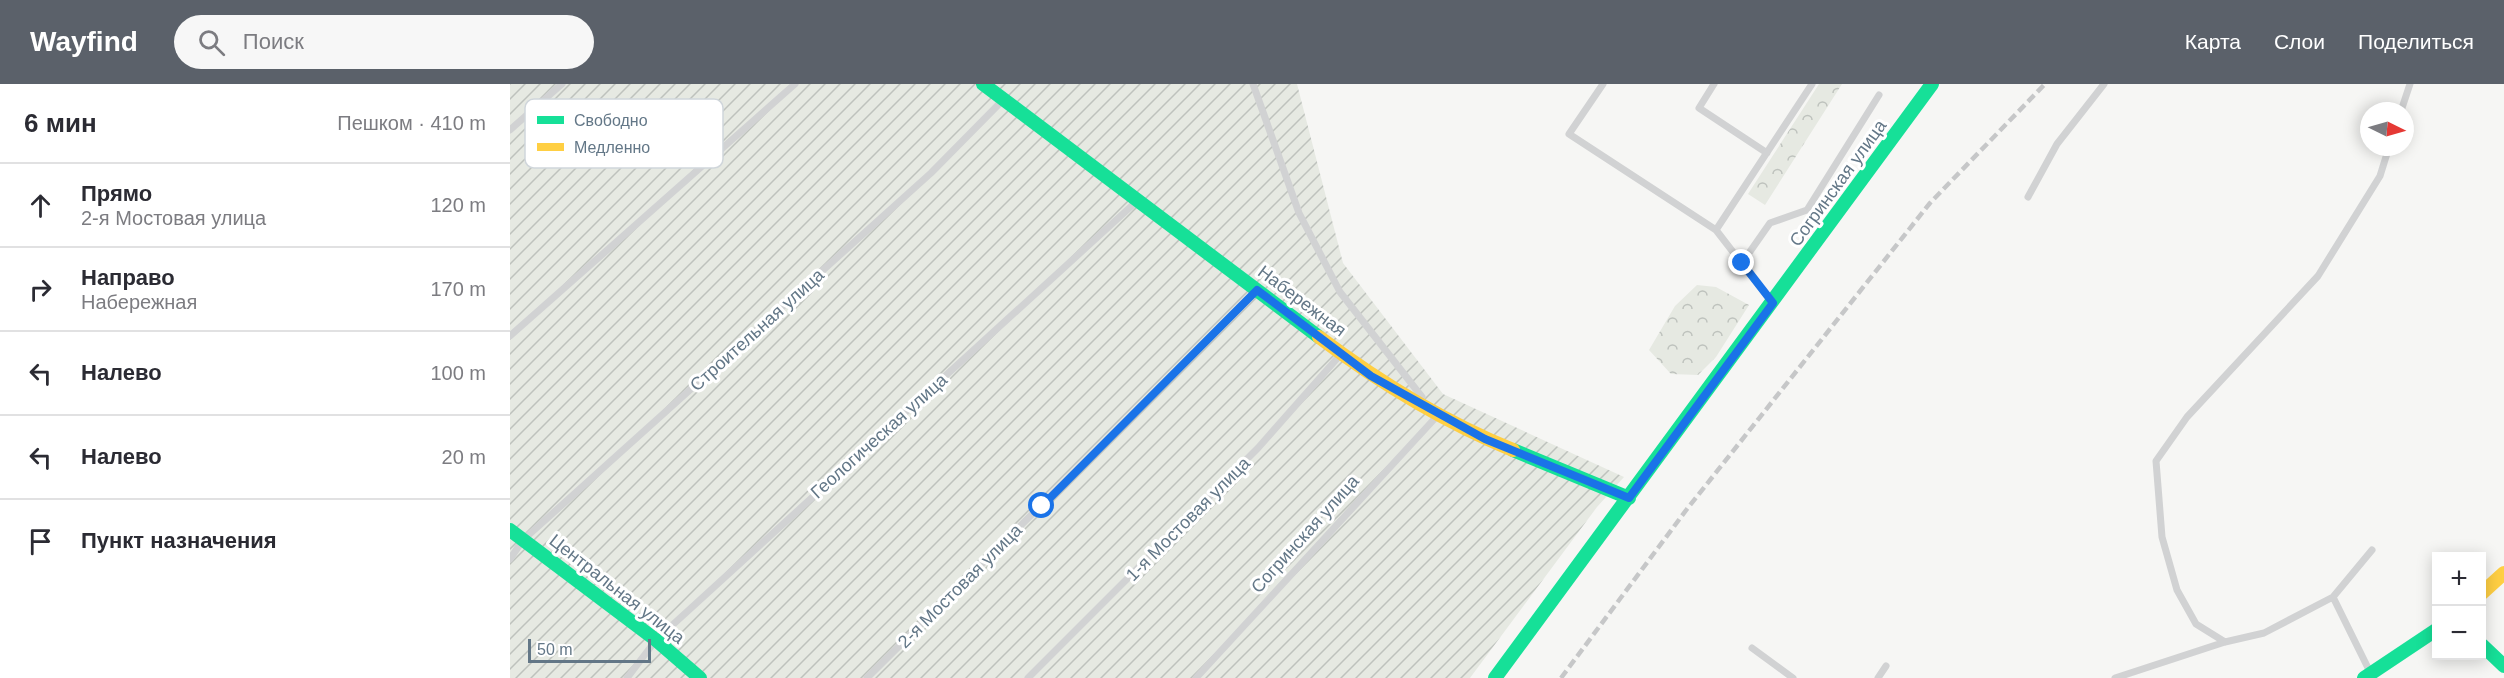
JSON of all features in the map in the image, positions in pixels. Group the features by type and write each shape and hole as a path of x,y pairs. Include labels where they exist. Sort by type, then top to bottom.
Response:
{"street":[{"name":"Набережная","path":"982,84 1371,376 1485,439 1629,498"},
{"name":"Согринская улица","path":"1495,678 1932,84"},
{"name":"Центральная улица","path":"510,530 656,640 700,678"},
{"path":"2486,589 2504,573"},
{"path":"2367,676 2432,633"},
{"path":"2486,650 2504,666"}],"lane":[{"path":"545,99 562,84"},
{"path":"723,148 795,84"},
{"path":"1253,84 1299,213 1340,292 1435,411"},
{"path":"1603,84 1569,134 1716,230 1773,303"},
{"path":"1714,84 1699,108 1767,153"},
{"path":"1716,230 1812,84"},
{"path":"2028,197 2057,144 2104,84"},
{"path":"2404,102 2410,84"},
{"path":"1742,263 1770,223 1807,210 1879,95"},
{"name":"Строительная улица","path":"510,559 523,540 931,172 1004,100"},
{"path":"510,130 525,117"},
{"path":"2225,642 2196,624 2177,590 2162,537 2156,461 2187,417 2318,276 2380,176 2386,156"},
{"path":"510,336 700,168"},
{"name":"Геологическая улица","path":"627,678 656,640 1138,201"},
{"name":"2-я Мостовая улица","path":"867,678 1257,290"},
{"name":"1-я Мостовая улица","path":"1028,678 1258,448 1342,354"},
{"name":"Согринская улица","path":"1196,678 1435,411"},
{"path":"2115,678 2225,642 2264,633 2333,597 2372,550"},
{"path":"2333,597 2367,676"},
{"path":"1752,648 1793,678"},
{"path":"1878,678 1886,666"}],"green space":[{"path":"510,84 1297,84 1343,263 1443,394 1624,477 1597,507 1470,678 510,678"},
{"path":"1819,84 1842,84 1765,205 1748,194"},
{"path":"1697,285 1716,287 1749,305 1716,357 1698,375 1671,374 1649,350 1675,306"}],"railway":[{"path":"1561,678 1687,509 1930,203 2045,84"}],"traffic: fast":[{"path":"983,84 1319,337"},
{"path":"1495,678 1932,84"},
{"path":"1513,450 1629,498"},
{"path":"510,530 656,640 700,678"},
{"path":"2364,678 2432,633"},
{"path":"2486,649 2504,666"}],"traffic: slow":[{"path":"1319,337 1365,370 1437,414 1513,450"},
{"path":"2486,589 2504,573"}],"route":[{"path":"1042,506 1257,290 1371,376 1485,439 1629,498 1773,303 1742,263"}]}
